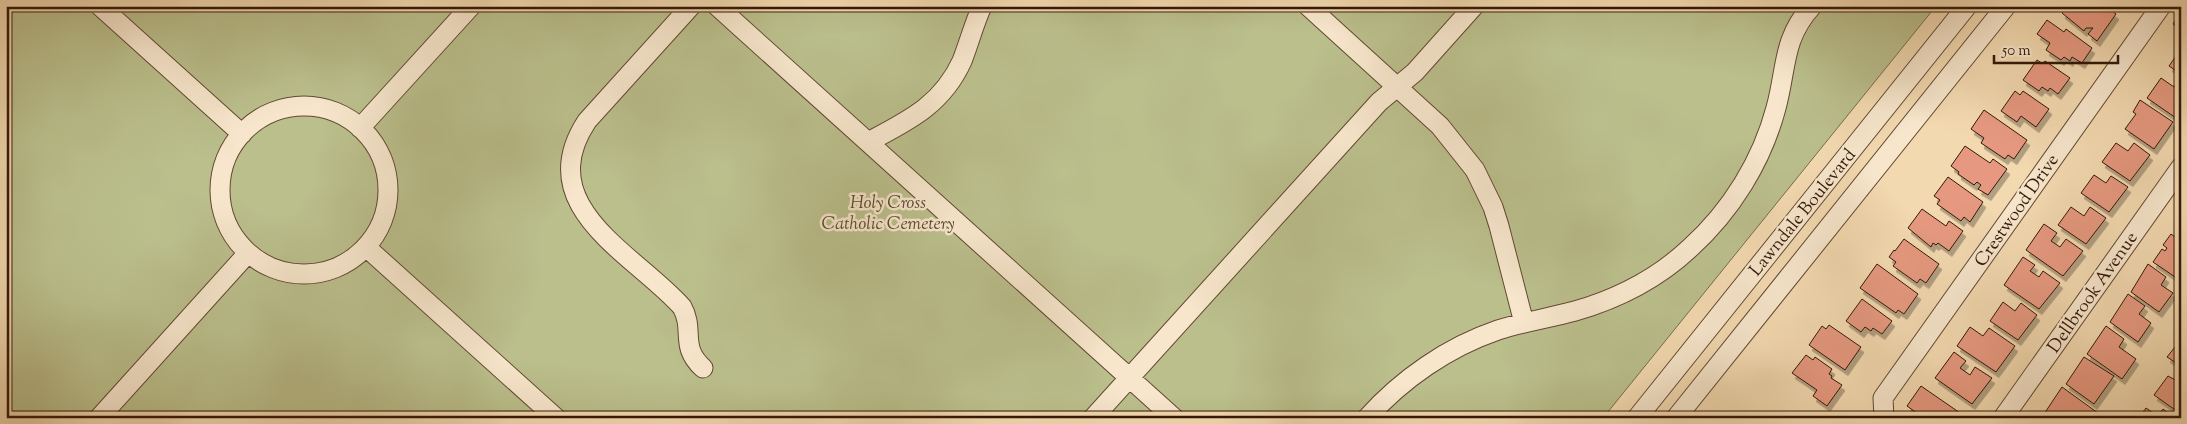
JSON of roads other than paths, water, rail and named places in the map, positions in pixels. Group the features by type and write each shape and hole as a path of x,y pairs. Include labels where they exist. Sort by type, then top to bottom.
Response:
{"street":[{"path":"100,6 242,134"},
{"path":"360,128 470,6"},
{"path":"691,6 588,121 581,131 573,152 572,175 576,198 593,225 682,307 687,319 689,350 703,368"},
{"path":"717,6 1174,418"},
{"path":"868,142 917,115 938,98 956,73 982,6"},
{"path":"1308,6 1446,132 1475,170 1493,207 1524,323"},
{"path":"1093,418 1379,102 1414,72 1474,6"},
{"path":"1367,418 1405,382 1450,352 1489,334 1524,323 1576,311 1624,293 1669,265 1708,231 1737,193 1760,152 1776,108 1788,45 1794,31 1812,6"},
{"name":"Lawndale Boulevard","path":"1636,418 1967,6"},
{"name":"Lawndale Boulevard","path":"1676,418 2006,6"},
{"name":"Crestwood Drive","path":"1884,418 1883,398 2161,6"},
{"path":"300,107 327,110 345,118 360,128 377,150 383,163 388,192 382,220 366,247 356,256 333,269 306,274 276,270 248,253 230,230 220,199 223,169 233,146 242,134 263,117 282,110 300,107"},
{"name":"Dellbrook Avenue","path":"2003,418 2181,167"},
{"path":"366,247 556,418"},
{"path":"99,418 248,253"}],"park label":[{"name":"Holy Cross Catholic Cemetery","path":"888,212"}]}
